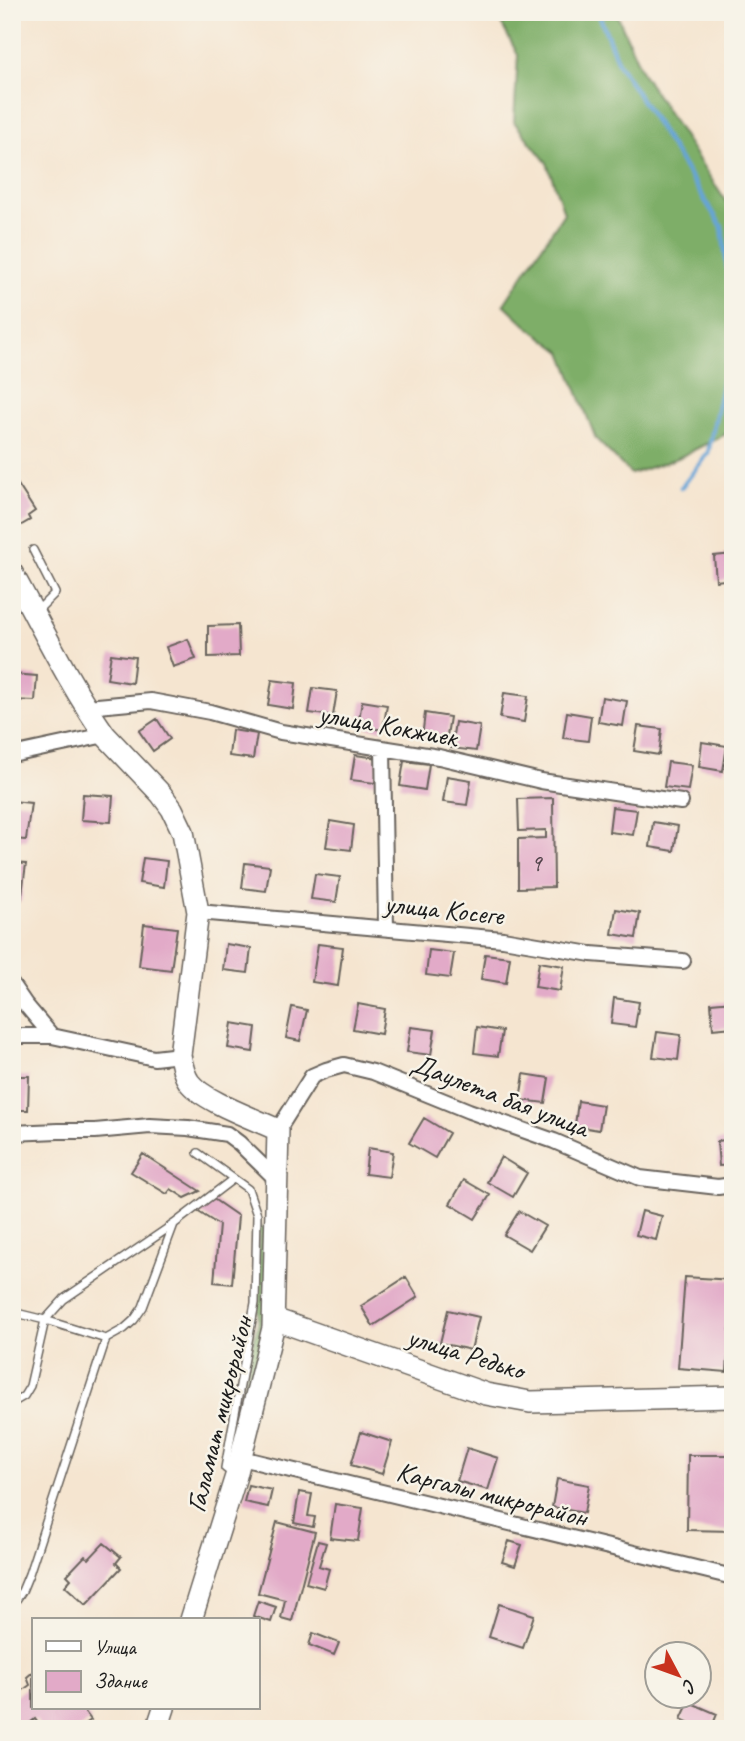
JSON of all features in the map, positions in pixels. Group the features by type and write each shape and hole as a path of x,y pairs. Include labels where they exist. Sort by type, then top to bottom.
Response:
{"street":[{"path":"12,573 71,680 105,735 160,793 178,819 183,832 198,912 180,1055 184,1072 190,1083 212,1100 278,1130"},
{"name":"улица Кокжиек","path":"88,707 151,701 210,712 281,732 439,757 541,780 681,802"},
{"path":"12,755 105,735"},
{"path":"383,748 386,928"},
{"name":"улица Косеге","path":"198,912 503,939 591,954 683,961"},
{"path":"12,985 52,1036"},
{"path":"12,1036 52,1036 153,1058 180,1055"},
{"name":"Даулета бая улица","path":"278,1130 312,1076 344,1065 373,1072 639,1178 718,1187 733,1185"},
{"path":"12,1133 96,1131 150,1126 227,1134 276,1179"},
{"name":"Галамат микрорайон","path":"192,1618 238,1467 273,1328 278,1130"},
{"name":"улица Редько","path":"274,1319 486,1394 530,1402 733,1397"},
{"name":"Каргалы микрорайон","path":"238,1467 733,1577"},
{"path":"157,1729 163,1710"}],"lane":[{"path":"33,550 55,593 35,614"},
{"path":"198,1153 248,1189 257,1215 255,1303 225,1468 238,1467"},
{"path":"12,1403 24,1396 30,1387 44,1320 64,1299 174,1224 233,1178"},
{"path":"12,1606 29,1574 106,1339 124,1329 143,1307 174,1224"},
{"path":"12,1312 106,1339"}],"green space":[{"path":"495,12 616,12 643,74 732,211 733,408 728,433 678,458 631,474 596,439 562,352 526,325 504,304 564,213 547,163 514,122 518,55"},
{"path":"259,1227 268,1229 269,1325 240,1452 229,1445 258,1322"}],"building":[{"path":"17,483 35,511 28,516 30,520 18,527 12,519 12,486"},
{"path":"733,554 733,579 716,581 714,556"},
{"path":"238,625 239,656 208,657 208,626"},
{"path":"188,639 196,659 173,667 166,647"},
{"path":"111,654 135,657 132,683 107,679"},
{"path":"12,674 37,676 35,701 12,700"},
{"path":"272,680 296,683 293,709 268,705"},
{"path":"313,688 337,691 333,716 309,713"},
{"path":"504,693 528,696 524,722 500,718"},
{"path":"602,697 627,701 623,726 598,722"},
{"path":"362,701 387,705 383,730 358,726"},
{"path":"567,712 591,716 588,741 563,738"},
{"path":"425,713 450,717 446,742 422,738"},
{"path":"157,719 170,739 153,751 139,731"},
{"path":"455,722 480,726 476,751 451,748"},
{"path":"638,726 662,729 659,755 634,751"},
{"path":"232,730 257,734 253,759 229,756"},
{"path":"702,742 727,746 723,771 699,767"},
{"path":"355,755 379,758 375,783 351,780"},
{"path":"404,761 429,764 425,790 400,786"},
{"path":"668,762 692,765 688,790 664,787"},
{"path":"447,776 471,780 467,805 443,802"},
{"path":"83,794 113,796 111,822 81,820"},
{"path":"553,798 554,887 518,888 518,839 546,838 546,830 519,831 518,799"},
{"path":"12,801 31,803 26,840 12,839"},
{"path":"612,807 637,810 633,835 609,832"},
{"path":"330,821 354,825 351,850 326,847"},
{"path":"653,822 678,826 674,851 650,847"},
{"path":"143,858 167,861 164,887 139,883"},
{"path":"12,863 26,864 21,902 12,901"},
{"path":"245,863 270,866 266,891 242,888"},
{"path":"315,874 340,877 336,902 311,899"},
{"path":"616,909 640,913 636,938 612,934"},
{"path":"144,924 177,928 171,970 139,966"},
{"path":"226,944 251,948 248,973 223,970"},
{"path":"318,944 343,947 338,986 312,982"},
{"path":"429,950 454,953 450,978 426,975"},
{"path":"485,954 510,957 506,983 481,979"},
{"path":"539,962 564,966 560,991 535,987"},
{"path":"614,998 639,1002 635,1027 611,1024"},
{"path":"733,1001 733,1027 713,1029 711,1003"},
{"path":"358,1004 385,1009 381,1034 353,1029"},
{"path":"292,1007 307,1010 300,1041 286,1038"},
{"path":"232,1023 256,1027 253,1052 228,1048"},
{"path":"411,1027 435,1030 431,1055 407,1052"},
{"path":"477,1027 502,1031 498,1056 474,1053"},
{"path":"657,1032 681,1035 678,1060 653,1057"},
{"path":"524,1074 549,1078 545,1103 520,1100"},
{"path":"12,1076 29,1076 28,1110 12,1110"},
{"path":"578,1101 603,1105 599,1130 575,1126"},
{"path":"424,1118 449,1133 435,1158 409,1143"},
{"path":"733,1139 733,1165 719,1166 717,1141"},
{"path":"368,1148 393,1152 389,1177 365,1174"},
{"path":"143,1154 200,1191 185,1198 171,1189 167,1194 131,1172"},
{"path":"501,1157 527,1173 513,1197 487,1182"},
{"path":"464,1180 490,1195 475,1219 450,1204"},
{"path":"212,1198 238,1216 232,1284 214,1282 219,1225 197,1211"},
{"path":"519,1211 545,1226 530,1250 504,1235"},
{"path":"642,1211 662,1216 656,1240 636,1235"},
{"path":"406,1277 418,1297 373,1326 361,1306"},
{"path":"685,1277 733,1280 727,1372 678,1368"},
{"path":"448,1310 479,1317 471,1350 440,1343"},
{"path":"361,1432 392,1442 382,1474 351,1465"},
{"path":"467,1448 498,1458 488,1490 457,1481"},
{"path":"688,1455 733,1455 733,1531 687,1530"},
{"path":"557,1479 589,1485 584,1513 552,1507"},
{"path":"248,1485 272,1490 268,1507 244,1502"},
{"path":"299,1492 312,1494 308,1516 315,1517 313,1527 294,1523"},
{"path":"335,1504 363,1508 358,1541 330,1538"},
{"path":"277,1522 315,1532 292,1621 281,1618 285,1600 258,1593"},
{"path":"318,1541 326,1543 319,1566 329,1569 324,1588 306,1583"},
{"path":"509,1541 522,1545 515,1566 502,1562"},
{"path":"104,1543 121,1557 116,1563 121,1568 86,1605 65,1586 71,1579 67,1575 85,1556 89,1559"},
{"path":"258,1601 276,1607 271,1622 253,1616"},
{"path":"499,1604 534,1615 523,1648 489,1637"},
{"path":"313,1633 339,1643 334,1655 309,1645"},
{"path":"32,1673 32,1710 84,1710 91,1720 78,1729 42,1729 35,1719 22,1729 12,1729 12,1698 30,1685 27,1677"},
{"path":"685,1710 708,1710 717,1714 711,1729 702,1729 681,1719"}],"waterway":[{"path":"598,12 618,63 722,227 733,313"},
{"path":"681,488 708,453 733,334"}]}
